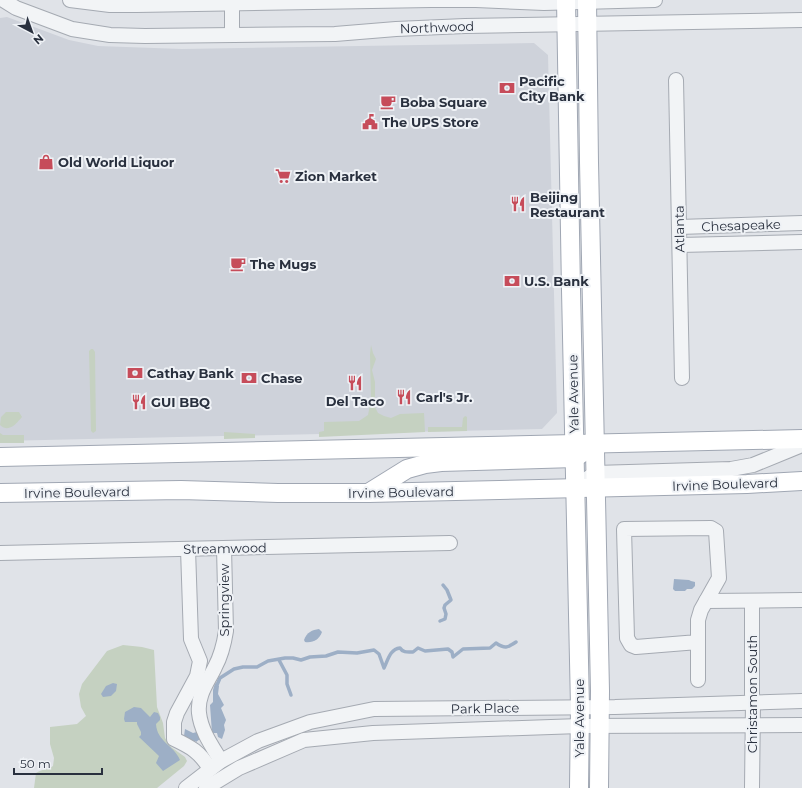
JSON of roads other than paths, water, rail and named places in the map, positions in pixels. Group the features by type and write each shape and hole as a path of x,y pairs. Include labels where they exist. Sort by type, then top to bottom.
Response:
{"main road":[{"name":"Yale Avenue","path":"566,1 580,707 579,788"},
{"name":"Yale Avenue","path":"587,1 600,707 599,788"},
{"path":"369,493 407,469 425,464 441,462 574,451 595,444 802,440"},
{"path":"0,457 574,451"},
{"name":"Irvine Boulevard","path":"0,493 181,490 278,493 369,493 575,488 595,480 747,484 802,481"}],"street":[{"name":"Northwood","path":"3,0 16,8 72,29 117,35 145,36 335,34 396,28 802,20"},
{"name":"Northwood","path":"75,1 110,5 431,0 655,0"},
{"path":"232,2 232,35"},
{"name":"Atlanta","path":"676,80 682,378"},
{"name":"Chesapeake","path":"679,227 802,223"},
{"name":"Chesapeake","path":"680,245 802,242"},
{"path":"595,480 731,469 753,465 802,445"},
{"path":"698,642 636,647 631,645 627,638 624,529 712,528 716,531 719,578 701,610 698,620 698,642 698,680"},
{"name":"Streamwood","path":"0,553 450,543"},
{"name":"Springview","path":"215,765 199,714 203,689 216,666 224,645 226,624 224,548"},
{"path":"188,549 191,639 200,662 197,676 177,713 174,722 174,739 194,749 205,760 215,765"},
{"path":"706,601 802,600"},
{"name":"Christamon South","path":"752,601 752,788"},
{"name":"Park Place","path":"186,788 215,765 258,741 310,722 374,709 600,707 802,701"},
{"name":"Park Place","path":"206,788 239,768 304,740 373,733 600,725 802,725"}],"water":[{"path":"674,579 695,582 695,586 692,589 687,589 685,591 675,591 673,589"},
{"path":"319,629 322,632 317,639 311,642 305,642 305,637 308,633"},
{"path":"113,683 117,684 116,691 111,696 103,697 101,694 106,686"},
{"path":"215,683 219,686 218,694 224,705 221,708 226,720 222,739 218,737 217,733 212,733 210,705 213,702 213,690"},
{"path":"134,707 141,708 150,717 154,712 158,713 160,720 156,724 159,735 180,760 163,771 156,763 159,756 139,737 141,732 137,722 125,722 125,712"},
{"path":"185,729 193,733 197,732 200,739 193,742 184,736"}],"waterway":[{"path":"440,621 445,619 446,614 444,608 445,605 451,600 443,585"},
{"path":"217,685 220,678 234,669 243,667 257,667 268,661 285,658 301,660 310,657 326,656 338,652 357,653 374,650 379,654 384,668 388,658 394,650 400,648 407,652 413,652 418,648 425,651 448,649 452,652 453,657 463,649 490,648 496,643 506,647 516,642"},
{"path":"279,660 287,675 287,684 291,695"}],"place":[{"name":"Pacific City Bank","path":"507,88"},
{"name":"Boba Square","path":"388,102"},
{"name":"The UPS Store","path":"370,122"},
{"name":"Old World Liquor","path":"46,162"},
{"name":"Zion Market","path":"283,176"},
{"name":"Beijing Restaurant","path":"518,204"},
{"name":"The Mugs","path":"238,264"},
{"name":"U.S. Bank","path":"512,281"},
{"name":"Cathay Bank","path":"135,373"},
{"name":"Chase","path":"249,378"},
{"name":"Del Taco","path":"355,383"},
{"name":"Carl's Jr.","path":"404,397"},
{"name":"GUI BBQ","path":"139,402"}]}
